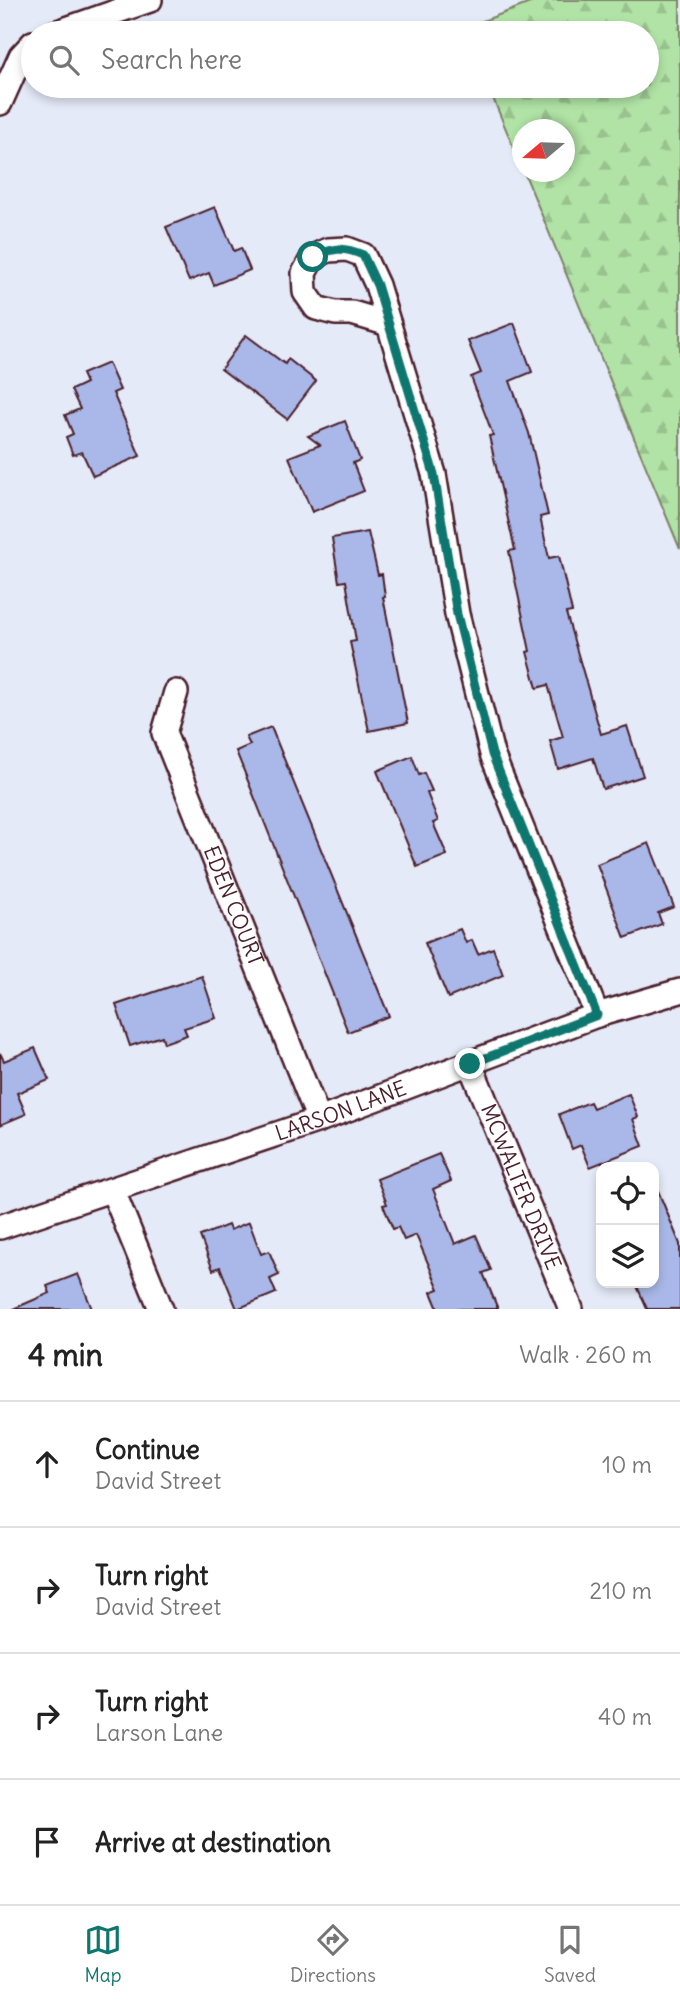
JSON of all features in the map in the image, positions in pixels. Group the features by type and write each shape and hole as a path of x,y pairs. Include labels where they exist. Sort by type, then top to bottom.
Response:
{"street":[{"path":"90,21 150,0"},
{"path":"0,103 21,56"},
{"path":"389,324 434,474 457,614 492,754 597,1015"},
{"name":"EDEN COURT","path":"176,692 164,733 319,1120"},
{"name":"LARSON LANE","path":"0,1227 319,1120 597,1015 680,991"},
{"name":"MCWALTER DRIVE","path":"470,1064 571,1309"},
{"path":"113,1191 161,1309"}],"green space":[{"path":"538,0 680,0 680,549 528,182 575,182 575,119 512,119 512,144 493,98 659,98 659,21 482,21"}],"building":[{"path":"215,207 234,251 241,248 250,270 214,285 209,273 189,281 166,227"},
{"path":"514,323 532,372 510,381 529,433 548,515 540,517 549,558 559,556 572,612 566,613 601,734 627,726 643,776 603,789 593,758 558,769 550,741 563,737 548,685 537,688 527,652 530,651 509,551 515,550 489,436 493,435 471,377 481,373 468,341"},
{"path":"246,335 285,364 288,359 316,381 287,419 221,369"},
{"path":"108,363 120,390 113,393 140,456 93,476 82,452 73,455 66,437 73,434 65,415 80,409 71,390 86,383 82,374"},
{"path":"345,421 360,460 353,463 364,491 312,512 289,457 320,445 308,436"},
{"path":"368,532 378,575 382,574 383,597 408,723 369,731 350,642 356,641 346,581 339,582 332,538"},
{"path":"271,727 389,1016 348,1032 236,751 250,745 246,737"},
{"path":"412,756 419,775 424,773 432,791 427,793 438,821 433,823 447,855 417,867 377,771"},
{"path":"649,843 674,907 658,913 662,924 625,938 597,864"},
{"path":"460,929 466,943 472,940 478,954 493,948 503,975 448,998 425,943"},
{"path":"202,976 216,1018 184,1028 187,1035 164,1043 162,1036 130,1046 116,1005"},
{"path":"35,1048 49,1080 17,1093 26,1114 0,1125 0,1053 4,1061"},
{"path":"629,1094 638,1117 633,1119 643,1146 603,1162 596,1162 590,1167 581,1145 572,1149 559,1114 590,1102 593,1108"},
{"path":"439,1154 451,1181 433,1189 455,1244 476,1235 491,1270 483,1273 498,1309 438,1309 431,1292 439,1289 416,1235 404,1240 398,1227 393,1229 383,1205 387,1204 377,1179"},
{"path":"659,1193 680,1244 680,1309 647,1309 638,1288 659,1288"},
{"path":"249,1222 261,1254 269,1251 279,1275 270,1279 276,1293 237,1309 220,1267 213,1270 200,1236 228,1225 230,1230"},
{"path":"78,1274 92,1309 13,1309 50,1293 47,1286"}],"route":[{"path":"313,257 328,250 347,248 363,255 377,285 434,474 457,614 492,754 597,1015 470,1064"}]}
